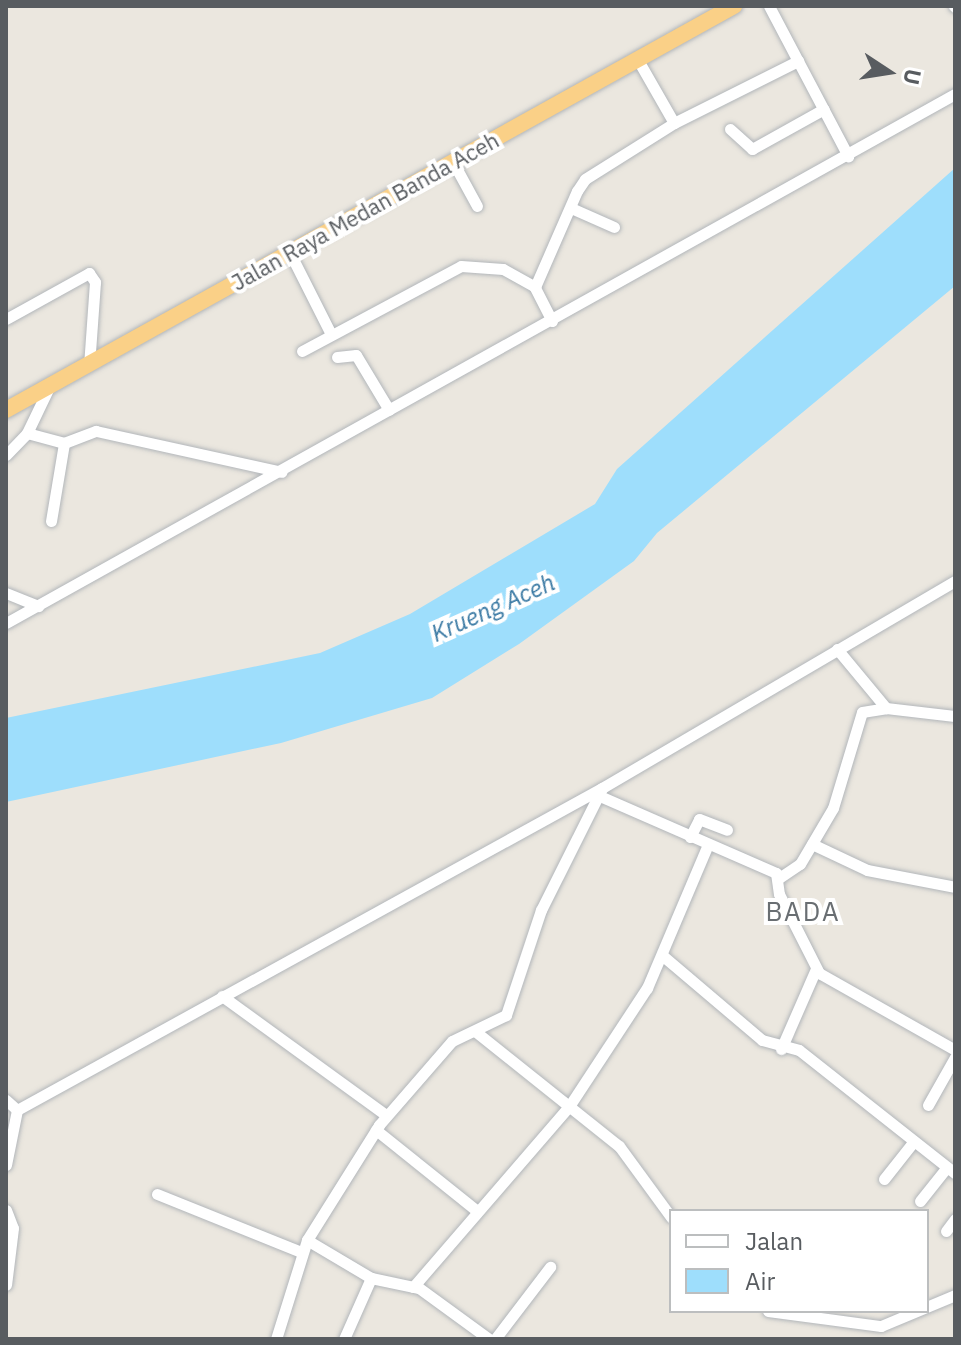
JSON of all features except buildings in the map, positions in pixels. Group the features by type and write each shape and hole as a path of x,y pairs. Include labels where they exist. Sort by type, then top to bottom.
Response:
{"highway":[{"name":"Jalan Raya Medan Banda Aceh","path":"6,410 732,8"}],"street":[{"path":"769,6 848,156"},
{"path":"535,287 585,179 674,123 798,61"},
{"path":"639,62 674,123"},
{"path":"6,623 282,472 955,94"},
{"path":"730,129 752,149 824,109"},
{"path":"453,162 477,206"},
{"path":"571,208 614,227"},
{"path":"290,253 331,334"},
{"path":"302,351 461,266 503,269 535,287 552,321"},
{"path":"6,319 89,273 95,282 89,365"},
{"path":"337,357 356,355 389,410"},
{"path":"6,455 27,433 49,386"},
{"path":"27,433 64,443 96,431 282,472"},
{"path":"51,521 64,443"},
{"path":"6,1165 17,1110 602,792 955,581"},
{"path":"6,593 38,606"},
{"path":"837,649 886,708"},
{"path":"955,716 886,708 862,712 848,776 812,844 779,878 779,894 816,969 955,1050"},
{"path":"602,792 779,878"},
{"path":"276,1339 301,1252 386,1115 452,1041 506,1015 541,910 602,792"},
{"path":"690,837 699,819 727,830"},
{"path":"413,1287 570,1105 663,956 708,844"},
{"path":"812,844 867,870 955,887"},
{"path":"663,956 781,1049 799,1050 951,1170 920,1201"},
{"path":"781,1049 816,969"},
{"path":"222,996 386,1115"},
{"path":"476,1032 619,1146 669,1214"},
{"path":"928,1105 955,1057"},
{"path":"6,1100 17,1110"},
{"path":"376,1130 477,1211"},
{"path":"884,1179 914,1141"},
{"path":"157,1194 301,1252"},
{"path":"6,1210 13,1228 6,1285"},
{"path":"946,1231 955,1219"},
{"path":"307,1240 371,1278 413,1287 489,1339"},
{"path":"495,1339 550,1267"},
{"path":"344,1339 371,1278"},
{"path":"929,1310 955,1295"},
{"path":"783,1313 881,1326 923,1313"}],"water":[{"name":"Krueng Aceh","path":"955,168 955,286 657,533 634,561 519,644 432,698 281,743 6,802 6,718 320,653 410,614 595,504 617,469"}],"district":[{"name":"BADA","path":"803,912"}]}
